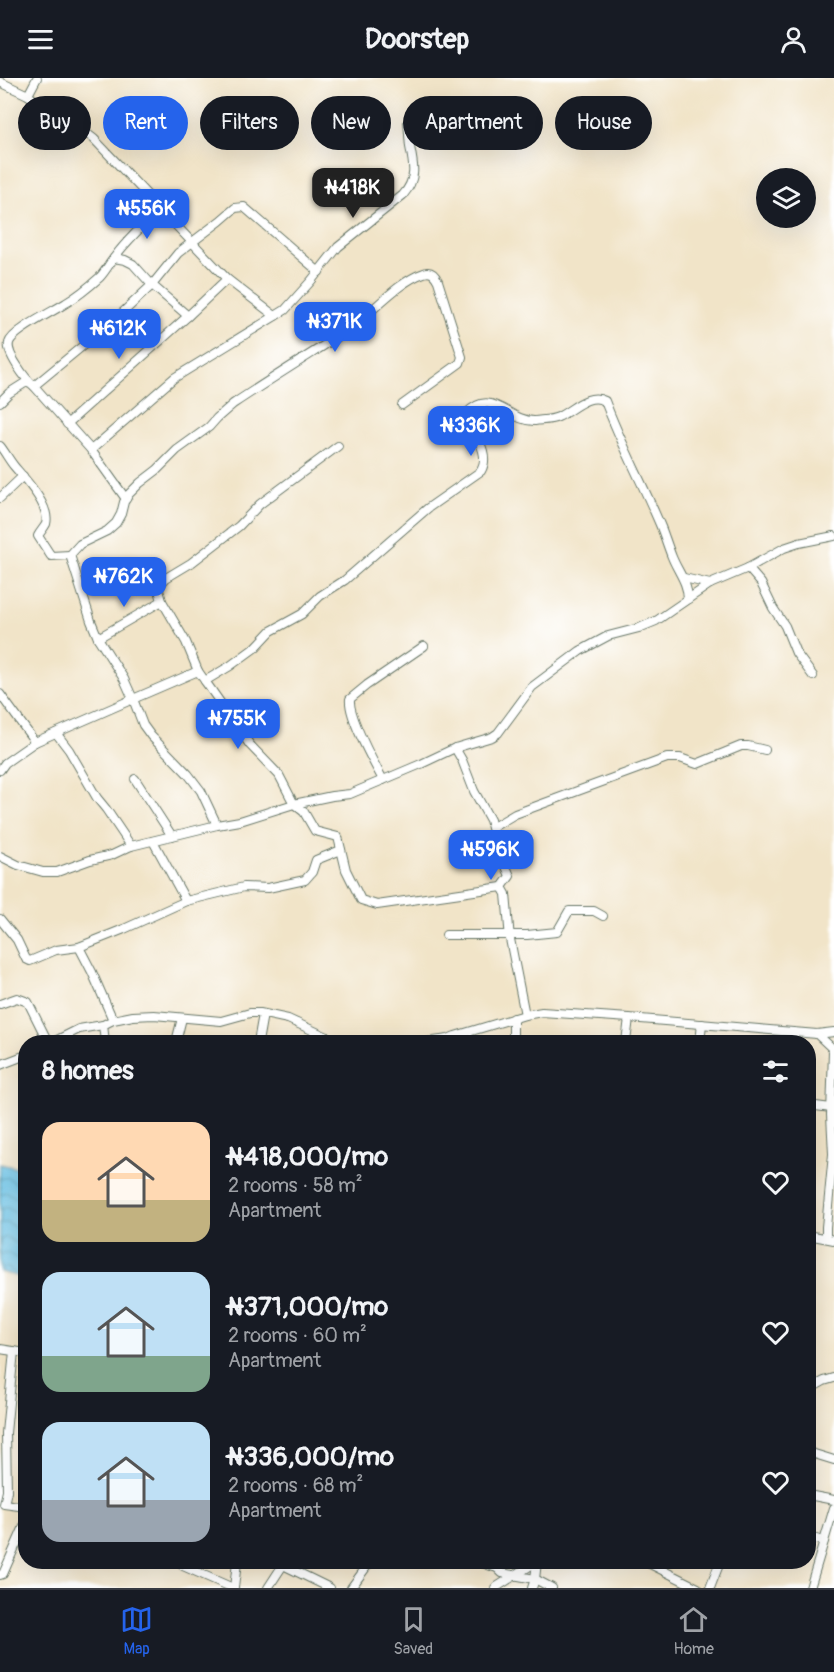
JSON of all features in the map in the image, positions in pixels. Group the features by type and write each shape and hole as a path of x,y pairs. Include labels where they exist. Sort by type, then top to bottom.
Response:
{"street":[{"path":"28,95 37,78"},
{"path":"0,82 28,95 43,107 73,123 94,138 227,279 275,316"},
{"path":"91,450 174,378 285,310 338,247 411,186 413,159 411,150"},
{"path":"126,499 91,450 31,384 10,354 8,345 10,340 27,326 67,303 101,276 126,242 148,222 158,207"},
{"path":"0,402 9,393 31,384 119,316 152,285 178,253 235,208 244,207 318,272"},
{"path":"114,258 133,264 152,285 188,316"},
{"path":"0,446 42,504 46,524 38,536 48,552 51,556 70,555 80,544 107,531 116,523 126,499 140,483 177,450 209,427 233,404 343,334 405,283 425,272 431,272 438,280 462,357 460,363 402,405"},
{"path":"67,424 227,279"},
{"path":"205,681 256,647 271,631 302,614 428,508 481,471 485,461 480,442 466,414 477,405 484,403 496,405 520,418 534,421 556,418 585,400 600,398 605,401 615,430 662,529 677,570 684,578 688,599"},
{"path":"338,446 260,504 239,526 191,563 166,578 159,590 162,601 186,642 198,672 250,745 279,776 294,804 303,812 315,831 338,837 346,870 361,900 377,904 502,887 510,876 495,840 493,827 454,748"},
{"path":"0,498 23,476"},
{"path":"0,856 18,865 43,872 57,872 112,855 131,846 240,821 294,804 350,794 454,748 492,737 498,733 532,687 580,651 608,636 656,621 711,585 784,548 834,536"},
{"path":"70,555 98,638 124,679 143,726 201,791 217,825"},
{"path":"748,568 762,583 773,608 785,626 796,653 813,676"},
{"path":"684,578 711,585"},
{"path":"98,638 162,601"},
{"path":"383,780 353,717 349,704 350,699 424,646"},
{"path":"0,755 3,767 35,742 198,672"},
{"path":"0,694 35,742"},
{"path":"56,733 131,846"},
{"path":"493,827 515,814 667,758 680,758 697,764 741,746 765,750"},
{"path":"135,779 172,836"},
{"path":"153,841 186,902"},
{"path":"0,919 17,939 26,959 30,961 56,950 79,947 186,902 244,888 268,888 306,880 316,860 342,850"},
{"path":"502,887 506,894 510,934 525,1015"},
{"path":"446,935 527,935 556,932 569,911 594,911 603,916"},
{"path":"79,947 113,1020"},
{"path":"0,1004 17,998 28,1002 44,1035"},
{"path":"458,1035 513,1018 542,1012 817,1034 834,1032"},
{"path":"67,1035 79,1029 104,1025 113,1020 154,1015 221,1021 250,1013 288,1018 319,1035"},
{"path":"259,1035 263,1014"},
{"path":"178,1035 182,1018"},
{"path":"513,1018 513,1035"},
{"path":"627,1035 629,1018"},
{"path":"701,1035 702,1024"},
{"path":"104,1025 105,1035"},
{"path":"817,1034 833,1050 830,1239"},
{"path":"0,1065 18,1058"},
{"path":"816,1107 831,1108"},
{"path":"0,1348 18,1352"},
{"path":"14,1351 6,1433 8,1491 4,1504 18,1506"},
{"path":"816,1386 834,1378"},
{"path":"816,1454 834,1460"},
{"path":"816,1497 834,1500"},
{"path":"816,1568 834,1508"},
{"path":"816,1539 824,1541"},
{"path":"0,1575 3,1574 18,1540"},
{"path":"190,1569 233,1588 236,1569"},
{"path":"268,1588 280,1569"},
{"path":"291,1569 330,1588"},
{"path":"351,1588 365,1569"},
{"path":"498,1569 502,1573 536,1579 552,1588"},
{"path":"495,1588 525,1569"},
{"path":"532,1588 536,1579 536,1569"},
{"path":"660,1569 698,1588"},
{"path":"710,1588 717,1569"},
{"path":"810,1588 816,1569"}],"water":[{"path":"0,1164 18,1168 18,1276 0,1272"}]}
